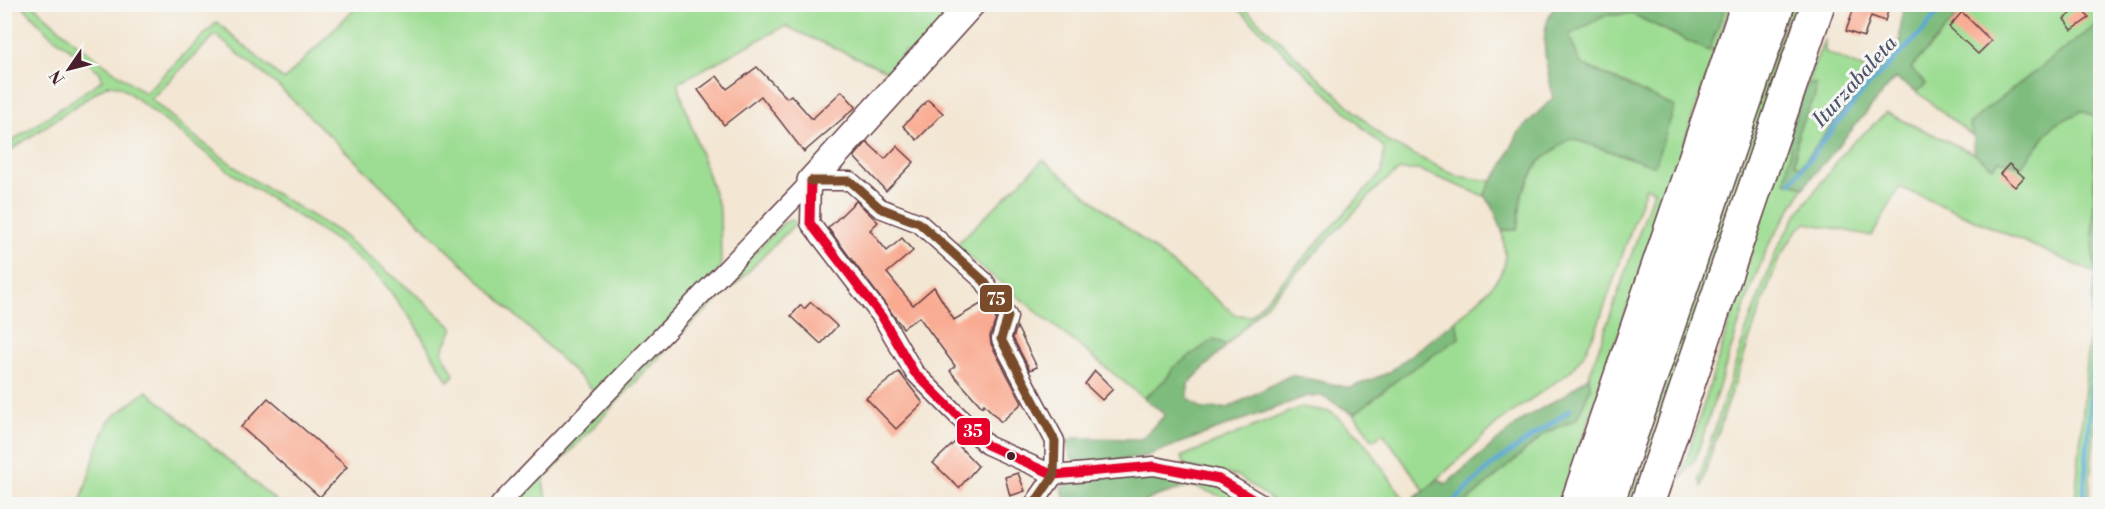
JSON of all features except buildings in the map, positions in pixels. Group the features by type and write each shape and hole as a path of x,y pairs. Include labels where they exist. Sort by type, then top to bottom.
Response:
{"highway":[{"path":"1577,504 1748,4"},
{"path":"1607,504 1778,4"},
{"path":"1647,504 1818,4"}],"street":[{"path":"500,504 811,181 970,4"},
{"path":"811,181 850,181 880,208 919,223 984,281 1008,317 1001,339 1055,441 1054,475 1034,504"},
{"path":"811,181 810,223 882,317 914,372 987,445 1054,475 1154,466 1219,478 1262,504"}],"green space":[{"path":"1676,4 1726,5 1709,51 1632,14 1606,15 1569,35 1581,64 1675,107 1654,166 1570,138 1538,163 1522,193 1517,230 1502,230 1492,205 1484,196 1501,169 1519,132 1553,98 1546,62 1545,38 1550,15 1556,5 1665,5 1670,7"},
{"path":"22,5 33,5 78,45 145,93 217,22 284,80 358,5 962,5 914,58 905,51 889,72 785,26 677,83 720,211 721,268 596,393 278,86 215,35 151,99 189,132 250,178 337,231 419,297 453,328 442,351 454,375 448,381 413,322 381,279 338,242 234,175 120,86 107,85 5,154 5,146 102,80 100,72 48,33"},
{"path":"1234,5 1241,5 1388,142 1457,176 1492,181 1484,196 1419,170 1400,170 1381,184 1227,345 1214,339 1173,368 1167,378 1144,398 955,246 1043,160 1236,315 1251,316 1382,172 1384,148"},
{"path":"1726,5 1731,5 1575,461 1558,504 1464,504 1547,432 1576,420 1590,390 1589,376 1654,190 1646,187 1597,328 1583,355 1570,372 1500,421 1425,491 1383,433 1373,440 1354,414 1402,376 1459,338 1456,320 1484,294 1502,270 1505,263 1505,251 1502,230 1517,230 1522,193 1538,163 1570,138 1654,166 1633,87 1581,64 1568,35 1606,15 1632,14 1709,51"},
{"path":"1791,5 1806,5 1634,504 1618,504"},
{"path":"1922,5 1967,5 1911,68 1926,84 1917,92 1895,78 1804,187 1785,182 1790,155 1790,130 1807,83 1816,84 1815,96 1798,132 1795,163 1800,167 1880,62 1901,41 1903,6 1917,10"},
{"path":"1967,5 2100,5 2100,22 1969,124 1974,137 1917,92 1926,84 1910,69"},
{"path":"2100,22 2100,294 2093,294 2095,116 2082,111 2054,125 2021,167 1999,160 1993,167 1973,153 1974,137 1969,124"},
{"path":"1825,38 1825,52 1872,72 1800,167 1795,163 1798,132 1815,96 1807,83"},
{"path":"2082,111 2095,116 2093,252 2095,273 1900,187 1872,236 1807,223 1797,230 1779,258 1753,329 1702,487 1699,478 1747,328 1778,246 1796,216 1848,147 1887,113 1973,153 1993,167 1999,160 2021,167 2054,125"},
{"path":"1790,130 1790,155 1785,182 1804,187 1768,246 1750,290 1696,457 1680,480"},
{"path":"792,220 796,223 738,282 689,326 543,480 550,504 540,504 535,499 525,504 509,504 783,223"},
{"path":"2093,294 2100,294 2100,364 2088,504 2075,504"},
{"path":"1456,320 1459,338 1402,376 1354,414 1322,396 1307,396 1143,457 1075,466 1066,444 1074,438 1141,439 1165,415 1144,398 1167,378 1173,368 1214,339 1227,345 1188,384 1188,398 1202,409 1228,408 1291,375 1350,388 1388,373"},
{"path":"1589,376 1590,389 1576,420 1547,432 1464,504 1404,504 1425,491 1438,479 1446,484 1523,419 1565,395"},
{"path":"147,391 280,504 80,504 98,446 109,420"},
{"path":"1301,407 1331,412 1360,436 1407,503 1278,504 1238,476 1185,466 1181,457"},
{"path":"1149,475 1183,478 1178,490 1154,497 1142,504 1067,504 1061,487 1080,479"},
{"path":"1183,478 1231,491 1238,504 1193,486 1178,490"}],"waterway":[{"name":"Iturzabaleta","path":"1791,182 1863,91 1923,31 1944,4"},
{"path":"2083,504 2100,281"},
{"name":"Iturzabaleta","path":"1451,504 1492,465 1570,410"}],"transit line":[{"name":"35","path":"811,181 810,223 882,317 914,372 987,445 1054,475 1154,466 1219,479 1261,504"},
{"name":"75","path":"811,181 850,181 880,208 919,223 984,281 1008,317 1001,339 1055,441 1054,475 1034,504"}]}
